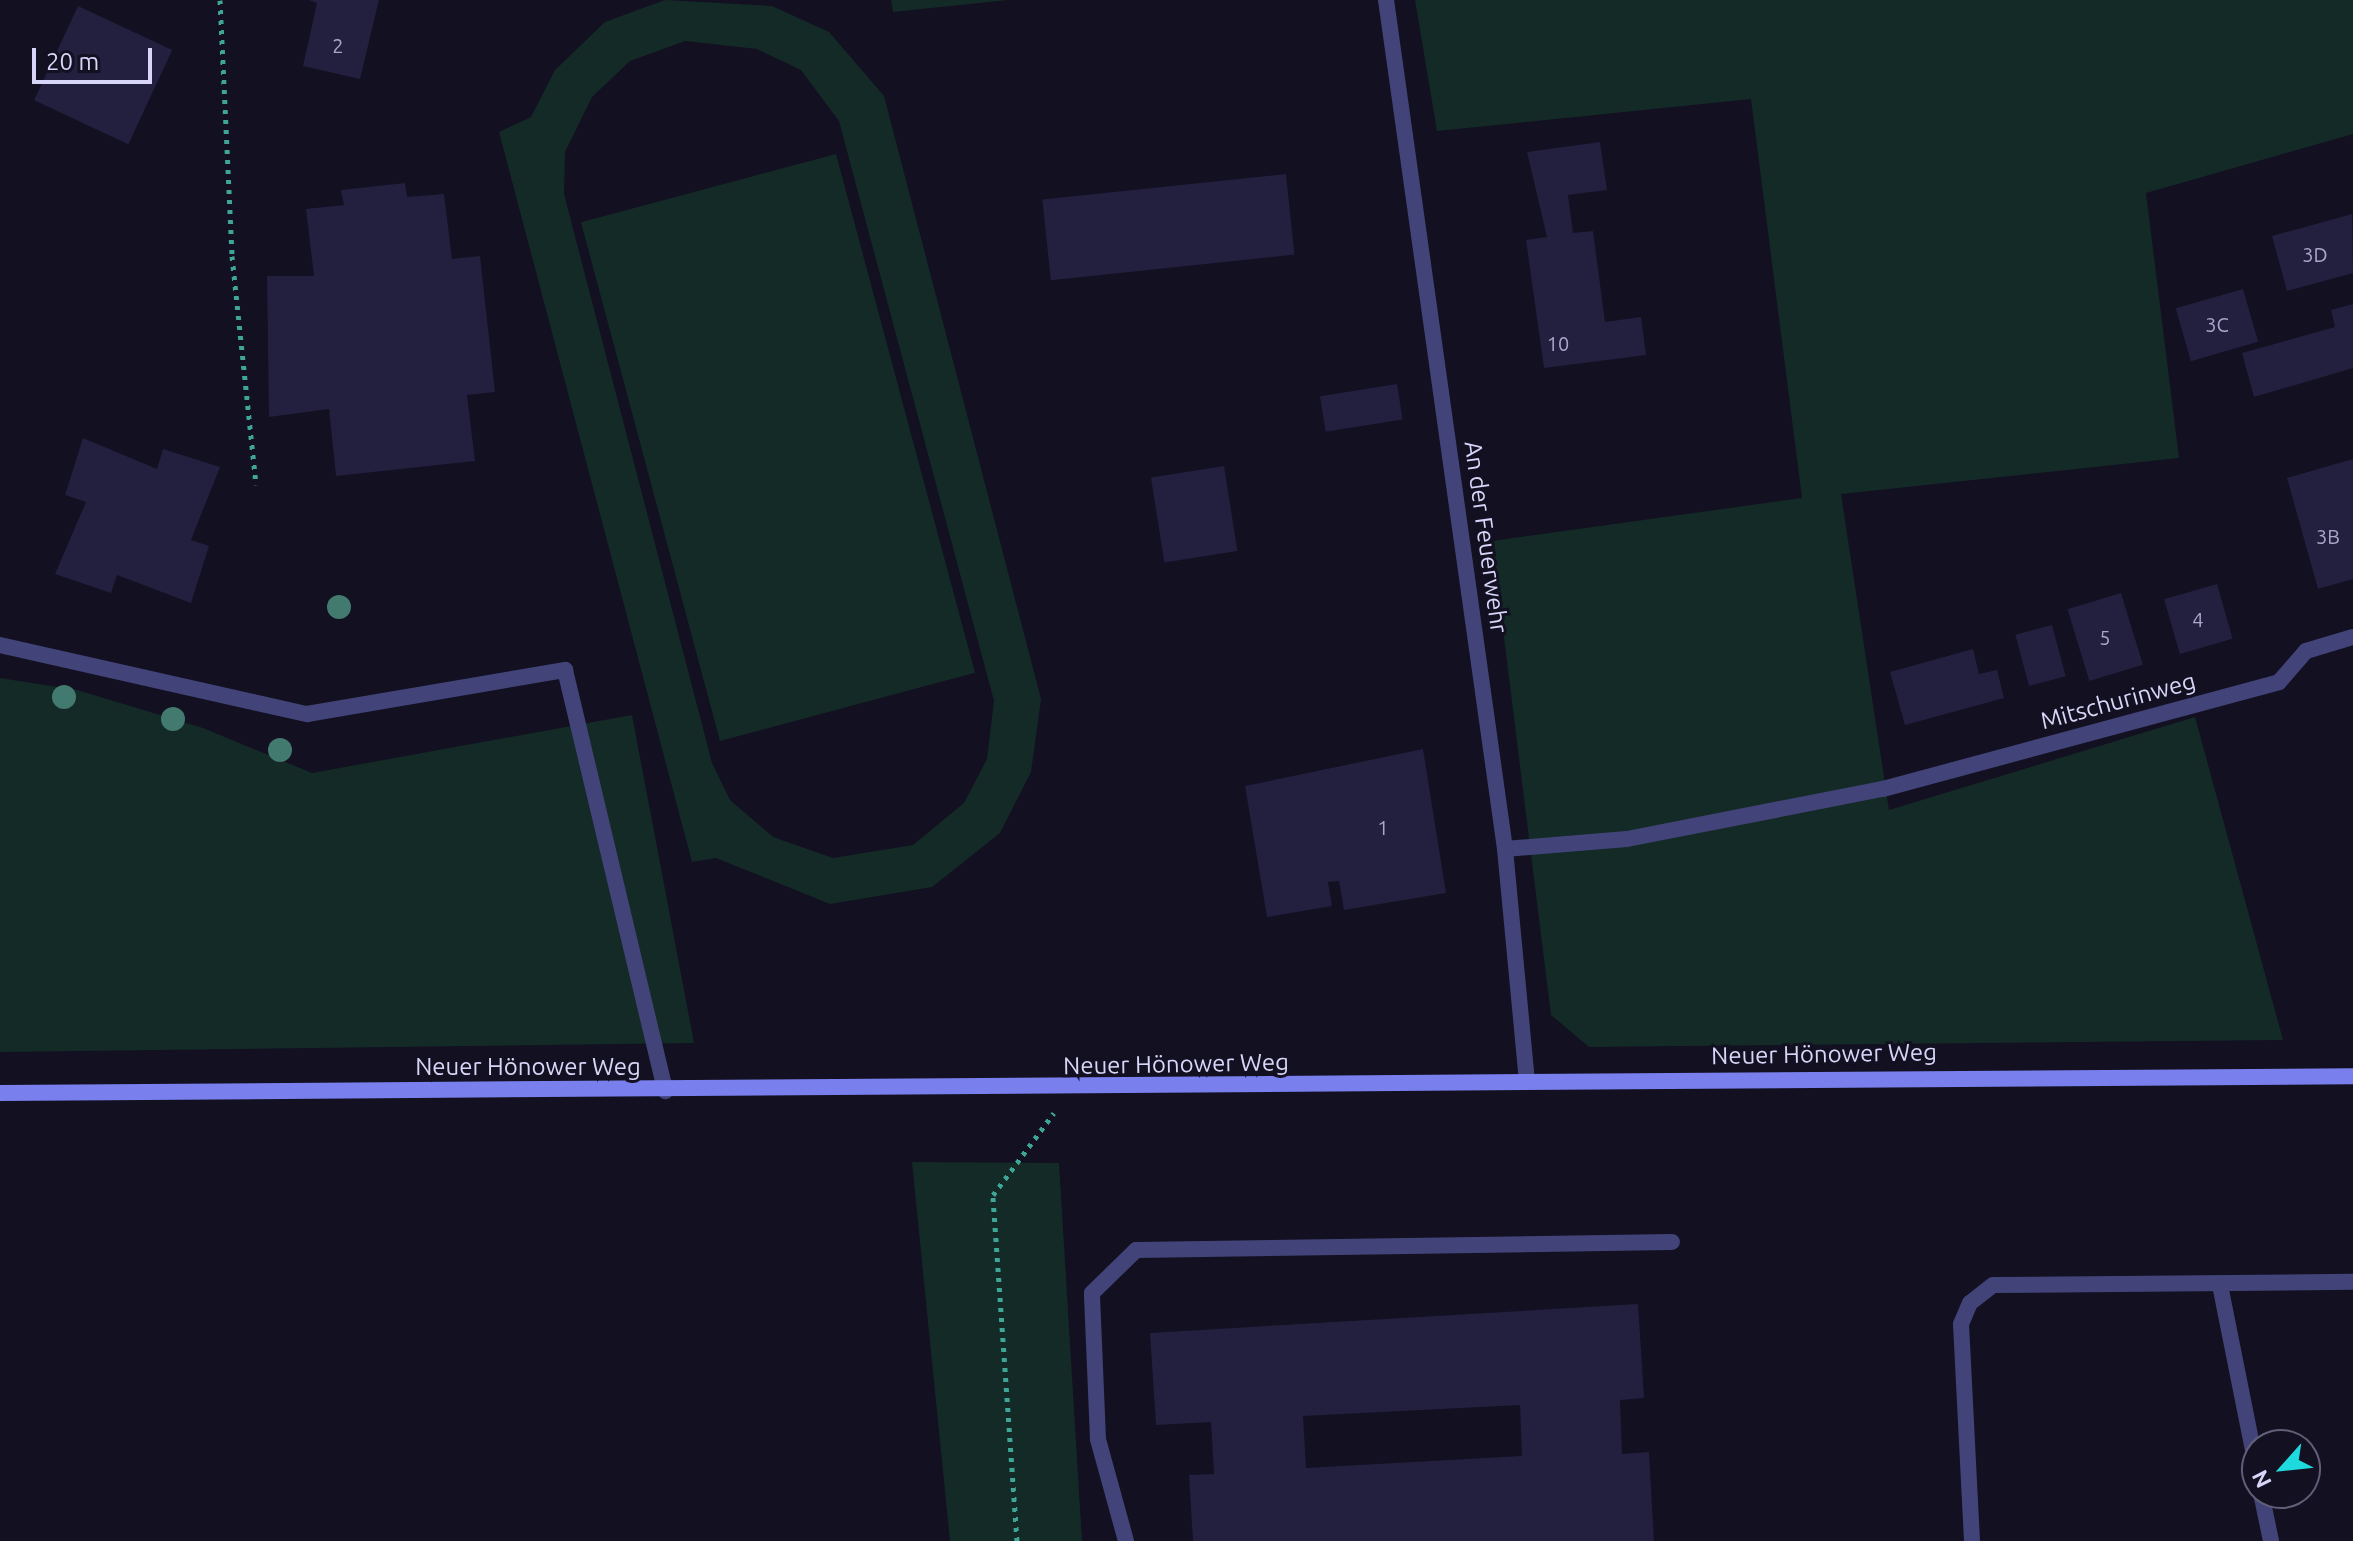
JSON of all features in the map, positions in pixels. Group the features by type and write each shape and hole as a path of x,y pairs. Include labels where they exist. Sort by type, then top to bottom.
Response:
{"main road":[{"name":"Neuer Hönower Weg","path":"0,1093 1071,1090 1527,1082 2353,1076"}],"street":[{"name":"An der Feuerwehr","path":"1386,0 1505,849 1527,1082"},
{"name":"Mitschurinweg","path":"1505,849 1641,837 1883,789 2279,682 2306,651 2353,637"},
{"path":"0,645 307,714 565,670 665,1091"},
{"path":"1126,1541 1124,1514 1098,1439 1092,1293 1136,1250 1672,1242"},
{"path":"1972,1541 1959,1349 1970,1303 1993,1285 2353,1282"},
{"path":"2220,1285 2249,1429"},
{"path":"2264,1509 2271,1541"}],"path":[{"path":"220,0 232,256 256,485"},
{"path":"1017,1541 993,1195 1071,1090"}],"green space":[{"path":"665,0 772,6 829,32 884,96 1041,699 1031,772 1000,833 932,887 830,904 716,858 692,862 499,132 531,117 555,70 605,22","holes":["685,41 757,49 801,70 839,121 994,701 987,759 964,803 913,845 833,858 773,837 730,800 712,763 564,194 565,152 592,97 630,61"]},
{"path":"891,0 1008,0 893,12"},
{"path":"1415,0 2353,0 2353,134 2146,193 2179,458 1841,494 1889,810 2195,717 2283,1040 1589,1047 1551,1015 1492,541 1802,498 1751,99 1437,131"},
{"path":"836,154 975,673 720,741 581,222"},
{"path":"0,678 77,690 203,728 312,773 632,715 694,1043 0,1052"},
{"path":"912,1162 1059,1163 1082,1541 950,1541"}],"building":[{"path":"309,0 379,0 360,79 303,66 317,3"},
{"path":"78,6 172,50 128,144 34,100"},
{"path":"1600,142 1607,190 1568,195 1573,233 1593,231 1605,322 1641,317 1646,355 1544,368 1526,240 1547,237 1527,152"},
{"path":"1286,174 1294,255 1051,280 1042,200"},
{"path":"405,183 407,197 444,194 452,259 480,256 495,392 467,395 475,461 336,476 329,409 269,417 267,276 314,276 306,209 344,205 341,190"},
{"path":"2352,214 2353,273 2287,291 2272,236"},
{"path":"2243,289 2258,342 2191,361 2176,308"},
{"path":"2353,304 2353,368 2254,397 2242,353 2335,327 2331,310"},
{"path":"1397,384 1403,420 1326,432 1320,396"},
{"path":"83,438 157,469 163,449 220,467 191,540 209,546 191,603 117,575 111,593 55,574 86,502 65,495"},
{"path":"2353,459 2353,579 2318,589 2287,478"},
{"path":"1224,466 1237,551 1164,563 1151,478"},
{"path":"2217,584 2233,639 2180,654 2164,599"},
{"path":"2121,593 2143,665 2089,681 2067,609"},
{"path":"2052,625 2066,676 2029,686 2015,635"},
{"path":"1973,649 1979,674 1997,670 2004,698 1905,725 1890,672"},
{"path":"1423,749 1446,893 1344,910 1339,881 1328,882 1332,906 1267,917 1245,786"},
{"path":"1638,1304 1644,1398 1620,1400 1622,1454 1649,1452 1654,1541 1193,1541 1189,1475 1214,1474 1211,1422 1156,1425 1150,1333","holes":["1520,1405 1522,1456 1306,1468 1303,1416"]}]}
